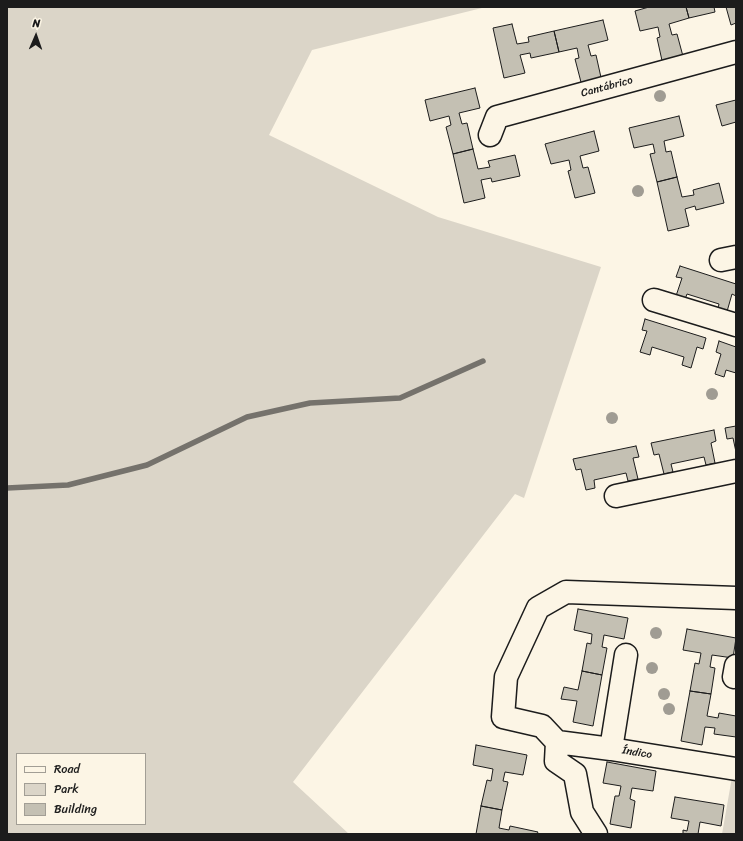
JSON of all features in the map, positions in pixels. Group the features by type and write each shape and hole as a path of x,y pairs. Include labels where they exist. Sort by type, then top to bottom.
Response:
{"street":[{"name":"Cantábrico","path":"490,136 497,117 736,52"},
{"path":"654,300 736,325"},
{"path":"616,496 736,471"},
{"path":"596,834 582,812 575,774 557,751 542,726 503,717 506,677 538,608 566,592 736,598"},
{"path":"611,749 626,655"},
{"name":"Índico","path":"557,751 611,749 736,769"}],"green space":[{"path":"7,7 486,7 312,50 269,135 438,217 601,267 524,498 515,494 293,782 349,834 7,834"},
{"path":"732,777 736,778 736,834 722,834"}],"building":[{"path":"649,7 686,7 689,18 669,24 672,35 677,34 684,60 663,65 657,38 660,37 658,27 640,31 635,11"},
{"path":"686,7 714,7 715,12 689,18"},
{"path":"726,7 736,7 736,23 731,25"},
{"path":"603,20 608,40 588,45 591,56 596,55 602,82 582,86 575,59 579,58 577,48 559,52 554,31"},
{"path":"512,24 517,44 529,42 528,37 554,31 559,52 531,58 530,53 520,55 525,73 504,78 493,28"},
{"path":"475,88 480,108 459,113 462,124 467,123 473,149 453,154 446,127 451,125 449,116 430,121 425,100"},
{"path":"736,100 736,122 722,126 716,105"},
{"path":"679,116 684,136 664,141 666,152 671,151 677,177 657,182 650,154 655,153 653,144 634,148 629,128"},
{"path":"594,131 599,151 580,156 583,168 588,167 595,193 575,198 568,171 571,170 569,160 551,164 545,144"},
{"path":"473,149 478,169 490,167 488,161 515,155 520,176 492,182 491,178 481,180 485,198 464,203 453,154"},
{"path":"677,177 682,197 694,195 693,190 719,183 724,203 696,210 695,206 685,209 689,226 668,231 657,182"},
{"path":"680,266 736,284 736,296 732,294 726,315 717,312 719,304 687,294 684,302 675,299 682,278 676,277"},
{"path":"645,319 706,338 703,349 697,347 691,368 682,365 684,357 652,347 650,355 640,352 647,331 642,330"},
{"path":"719,341 736,347 736,373 726,370 724,377 715,374 721,354 716,352"},
{"path":"736,426 736,452 733,438 727,439 725,428"},
{"path":"714,430 716,441 711,443 715,463 706,465 704,457 671,464 673,472 664,474 659,454 654,455 651,443"},
{"path":"636,446 639,457 633,458 638,479 628,481 626,473 594,480 595,488 586,490 581,469 576,470 573,459"},
{"path":"578,609 628,618 624,639 604,635 602,647 607,648 602,675 582,671 587,643 591,644 592,634 574,630"},
{"path":"687,629 736,638 733,658 712,655 710,667 715,668 711,694 690,691 695,663 699,664 701,653 683,650"},
{"path":"582,671 602,675 593,726 573,722 577,701 561,699 564,687 578,690"},
{"path":"690,691 711,694 707,716 718,718 719,713 736,716 736,737 714,734 715,728 705,727 702,745 681,741"},
{"path":"476,745 527,755 523,775 505,772 503,781 508,782 502,810 481,806 487,780 491,781 493,769 473,765"},
{"path":"607,762 656,771 653,791 632,788 630,799 635,801 631,828 610,824 615,796 619,796 621,786 603,783"},
{"path":"675,797 724,805 721,826 700,822 698,834 683,834 683,830 687,831 689,821 671,818"},
{"path":"481,806 502,810 499,828 509,830 510,826 538,832 537,834 476,834"}],"waterway":[{"path":"7,488 68,485 147,465 247,417 310,403 400,398 483,361"}]}
